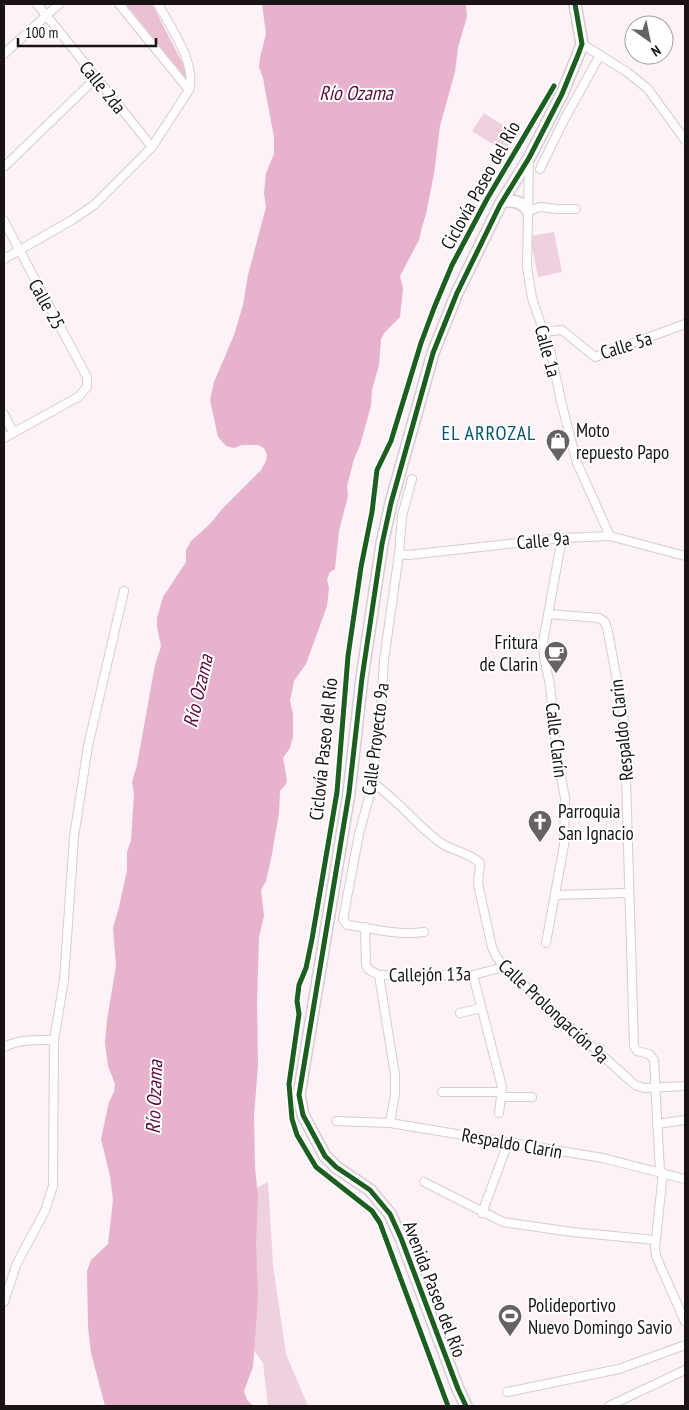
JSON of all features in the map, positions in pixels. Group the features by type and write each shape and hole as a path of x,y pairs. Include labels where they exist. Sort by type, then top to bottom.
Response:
{"street":[{"name":"Calle 2da","path":"37,4 152,147"},
{"path":"4,54 59,4"},
{"path":"119,4 189,90"},
{"path":"4,259 72,220 94,205 152,147 189,90 192,82 190,68 158,4"},
{"path":"575,4 582,44 628,72 648,89 685,140"},
{"name":"Avenida Paseo del Río","path":"466,1406 390,1214 370,1190 336,1167 325,1156 303,1115 299,1095 349,792 362,678 382,544 414,418 433,353 457,293 502,201 529,158 562,94 582,44"},
{"path":"540,169 564,120 600,55"},
{"path":"4,167 96,78"},
{"name":"Calle 1a","path":"529,158 526,267 532,298 551,354 560,401 577,463 610,536"},
{"path":"502,201 518,202 525,206 528,211 540,207 576,209"},
{"name":"Calle 25","path":"4,221 18,251 87,377 87,387 78,397 14,432"},
{"name":"Calle 5a","path":"544,332 562,330 595,357 685,324"},
{"path":"4,414 14,432 4,438"},
{"name":"Calle Proyecto 9a","path":"365,927 347,925 343,919 359,834 373,783 376,737 382,708 384,660 399,554 402,516 412,479"},
{"name":"Calle 9a","path":"399,554 408,555 562,538 610,536 685,556"},
{"name":"Calle Clarín","path":"546,943 564,845 565,798 557,755 550,685 543,642 562,538"},
{"path":"4,1302 17,1263 45,1211 54,1186 54,1040 64,980 74,837 85,764 124,591"},
{"name":"Respaldo Clarin","path":"548,614 599,618 604,622 608,632 623,712 634,1046 637,1051 649,1054 654,1060 655,1088"},
{"name":"Calle Prolongación 9a","path":"373,783 386,792 442,844 478,860 481,865 478,884 492,947 504,966 628,1080 644,1088 685,1086"},
{"path":"555,895 628,893"},
{"path":"365,927 402,934 424,932"},
{"name":"Callejón 13a","path":"365,927 366,965 369,970 379,975 473,975 504,966"},
{"path":"379,975 395,1075 395,1094 390,1123"},
{"path":"473,975 502,1095 499,1113"},
{"path":"460,1013 481,1008"},
{"path":"4,1047 14,1042 25,1040 54,1040"},
{"path":"655,1088 661,1173 655,1240 656,1256 685,1322"},
{"path":"442,1092 532,1097"},
{"path":"657,1124 685,1120"},
{"name":"Respaldo Clarín","path":"336,1121 390,1123 603,1158 685,1178"},
{"path":"482,1213 508,1143"},
{"path":"424,1182 503,1222 572,1232 655,1240"},
{"path":"507,1392 619,1370 685,1345"},
{"path":"609,1406 685,1370"}],"shaded area":[{"path":"126,4 152,4 185,68 186,79"},
{"path":"484,113 516,134 505,152 472,131"},
{"path":"554,232 562,272 538,277 530,236"},
{"path":"268,1182 273,1265 286,1354 308,1406 268,1406 263,1363 248,1342 245,1194"}],"water":[{"name":"Río Ozama","path":"262,4 466,4 467,17 458,47 455,72 440,126 434,174 426,214 419,240 400,276 403,289 400,317 385,332 381,339 379,365 372,390 371,406 347,486 348,496 339,531 335,569 330,572 327,579 329,588 327,606 306,664 294,681 290,701 293,714 293,737 290,748 283,758 287,780 280,791 279,813 272,854 266,881 261,890 264,916 259,937 258,1065 254,1116 255,1167 258,1197 256,1243 258,1297 253,1367 244,1391 247,1400 253,1406 105,1406 91,1353 88,1327 87,1271 91,1260 108,1244 113,1200 110,1176 101,1139 115,1084 108,1066 105,1043 116,966 113,928 127,870 127,852 131,840 134,794 132,782 137,765 155,665 161,646 157,618 163,597 186,562 186,550 191,541 210,524 222,509 261,470 267,455 264,448 258,445 242,445 234,448 226,446 218,437 210,400 214,382 234,335 243,305 248,275 266,207 264,193 266,173 274,154 274,137 263,78 259,67 266,34"}],"cycle path":[{"path":"466,1406 390,1214 370,1190 336,1167 325,1156 303,1115 299,1095 349,793 362,678 382,544 391,503 433,353 457,293 500,205 529,158 562,94 578,55 582,44 575,4"},
{"name":"Ciclovía Paseo del Río","path":"448,1406 380,1223 372,1211 316,1167 297,1135 292,1119 289,1084 299,1014 297,1001 299,985 306,968 312,939 337,792 348,656 361,567 372,512 377,470 391,441 421,343 452,265 487,199 554,86"}],"place":[{"name":"Moto repuesto Papo","path":"558,462"},
{"name":"Fritura de Clarin","path":"556,674"},
{"name":"Parroquia San Ignacio","path":"540,843"},
{"name":"Polideportivo Nuevo Domingo Savio","path":"510,1337"}],"district":[{"name":"EL ARROZAL","path":"489,433"}]}
